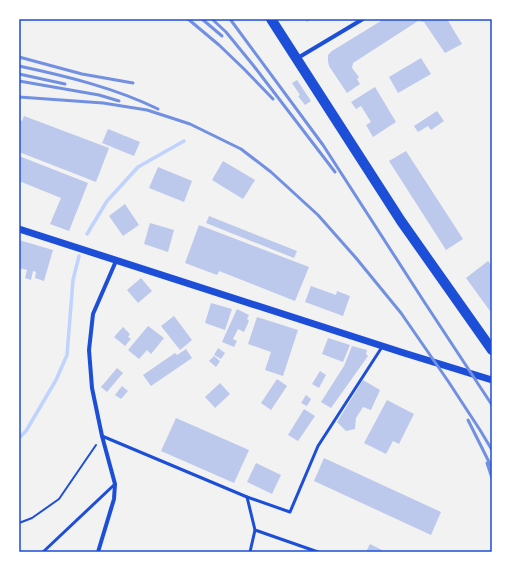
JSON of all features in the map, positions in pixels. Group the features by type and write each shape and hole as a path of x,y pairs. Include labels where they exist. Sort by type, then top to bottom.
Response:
{"main road":[{"path":"271,19 401,222 492,350"}],"street":[{"path":"296,59 363,19"},
{"path":"19,229 492,380"},
{"path":"98,552 114,500 115,484 102,436 92,388 89,350 93,314 116,261"}],"lane":[{"path":"102,436 247,497 290,512 318,446 383,346"},
{"path":"43,552 115,484"},
{"path":"247,497 255,530 250,552"},
{"path":"255,530 318,552"}],"path":[{"path":"19,523 32,518 59,499 102,436"}],"building":[{"path":"384,19 447,19 462,44 445,53 424,22 418,21 353,63 352,68 359,77 357,79 360,84 347,93 329,66 328,55 332,51"},
{"path":"421,58 431,74 398,93 389,77"},
{"path":"297,80 311,101 305,105 298,96 300,95 292,83"},
{"path":"375,87 396,122 373,137 366,125 371,122 361,106 356,109 351,102"},
{"path":"437,111 444,121 431,130 428,126 418,132 414,126"},
{"path":"24,116 109,148 96,182 19,152 19,120 22,121"},
{"path":"108,129 140,142 134,156 102,143"},
{"path":"406,151 463,239 446,250 389,161"},
{"path":"19,156 88,183 69,231 50,224 61,198 19,181"},
{"path":"223,161 255,180 243,199 212,180"},
{"path":"158,167 192,181 184,202 149,188"},
{"path":"125,204 139,225 123,236 109,216"},
{"path":"209,216 297,251 294,258 206,223"},
{"path":"150,223 174,230 168,252 144,244"},
{"path":"199,225 309,267 295,301 219,271 217,275 185,263"},
{"path":"19,240 53,250 44,281 35,278 36,272 33,271 31,280 25,278 27,270 19,268"},
{"path":"488,261 492,266 492,309 490,311 466,278"},
{"path":"141,278 152,291 138,303 127,290"},
{"path":"311,286 336,295 337,291 350,296 343,316 305,302"},
{"path":"211,303 232,309 225,330 205,323"},
{"path":"237,309 249,315 247,319 249,321 244,332 238,329 233,339 237,341 234,347 222,342"},
{"path":"174,316 192,340 180,350 161,326"},
{"path":"257,317 298,330 283,376 265,370 271,352 248,344"},
{"path":"148,326 164,338 151,354 147,350 139,359 128,350"},
{"path":"123,327 130,334 128,337 131,339 125,346 114,337"},
{"path":"328,338 350,345 343,362 322,354"},
{"path":"352,346 367,350 366,354 368,356 331,408 321,402 344,366"},
{"path":"218,348 225,353 221,359 214,355"},
{"path":"186,349 192,358 151,386 143,375 175,353 177,355"},
{"path":"214,356 220,361 216,367 209,361"},
{"path":"117,368 123,373 107,392 101,387"},
{"path":"320,371 326,375 319,388 312,384"},
{"path":"277,379 287,386 271,410 261,403"},
{"path":"363,380 380,390 371,410 363,407 356,418 355,429 346,431 337,422"},
{"path":"220,383 230,394 215,408 205,397"},
{"path":"122,386 128,391 121,399 115,395"},
{"path":"306,395 311,399 307,406 301,403"},
{"path":"387,400 414,414 399,444 393,441 386,454 364,443"},
{"path":"304,409 315,416 298,441 288,435"},
{"path":"176,418 249,450 234,483 161,451"},
{"path":"324,458 441,512 431,535 314,481"},
{"path":"256,463 281,475 272,494 247,482"},
{"path":"370,544 382,550 381,552 366,552"}],"waterway":[{"path":"87,234 107,201 138,167 184,141"},
{"path":"19,438 26,431 56,380 67,355 73,280 79,256"}],"railway":[{"path":"188,19 219,45 273,99"},
{"path":"202,19 222,36"},
{"path":"212,19 226,32 253,65 335,172"},
{"path":"230,19 323,145 492,405"},
{"path":"19,57 82,74 133,83"},
{"path":"19,66 90,83 125,95 158,109"},
{"path":"19,74 65,84"},
{"path":"19,81 99,95 119,101"},
{"path":"19,97 103,103 147,110 190,124 241,149 271,172 318,215 356,258 401,313 448,381 492,450"},
{"path":"468,420 492,468"},
{"path":"487,463 492,478"}]}
